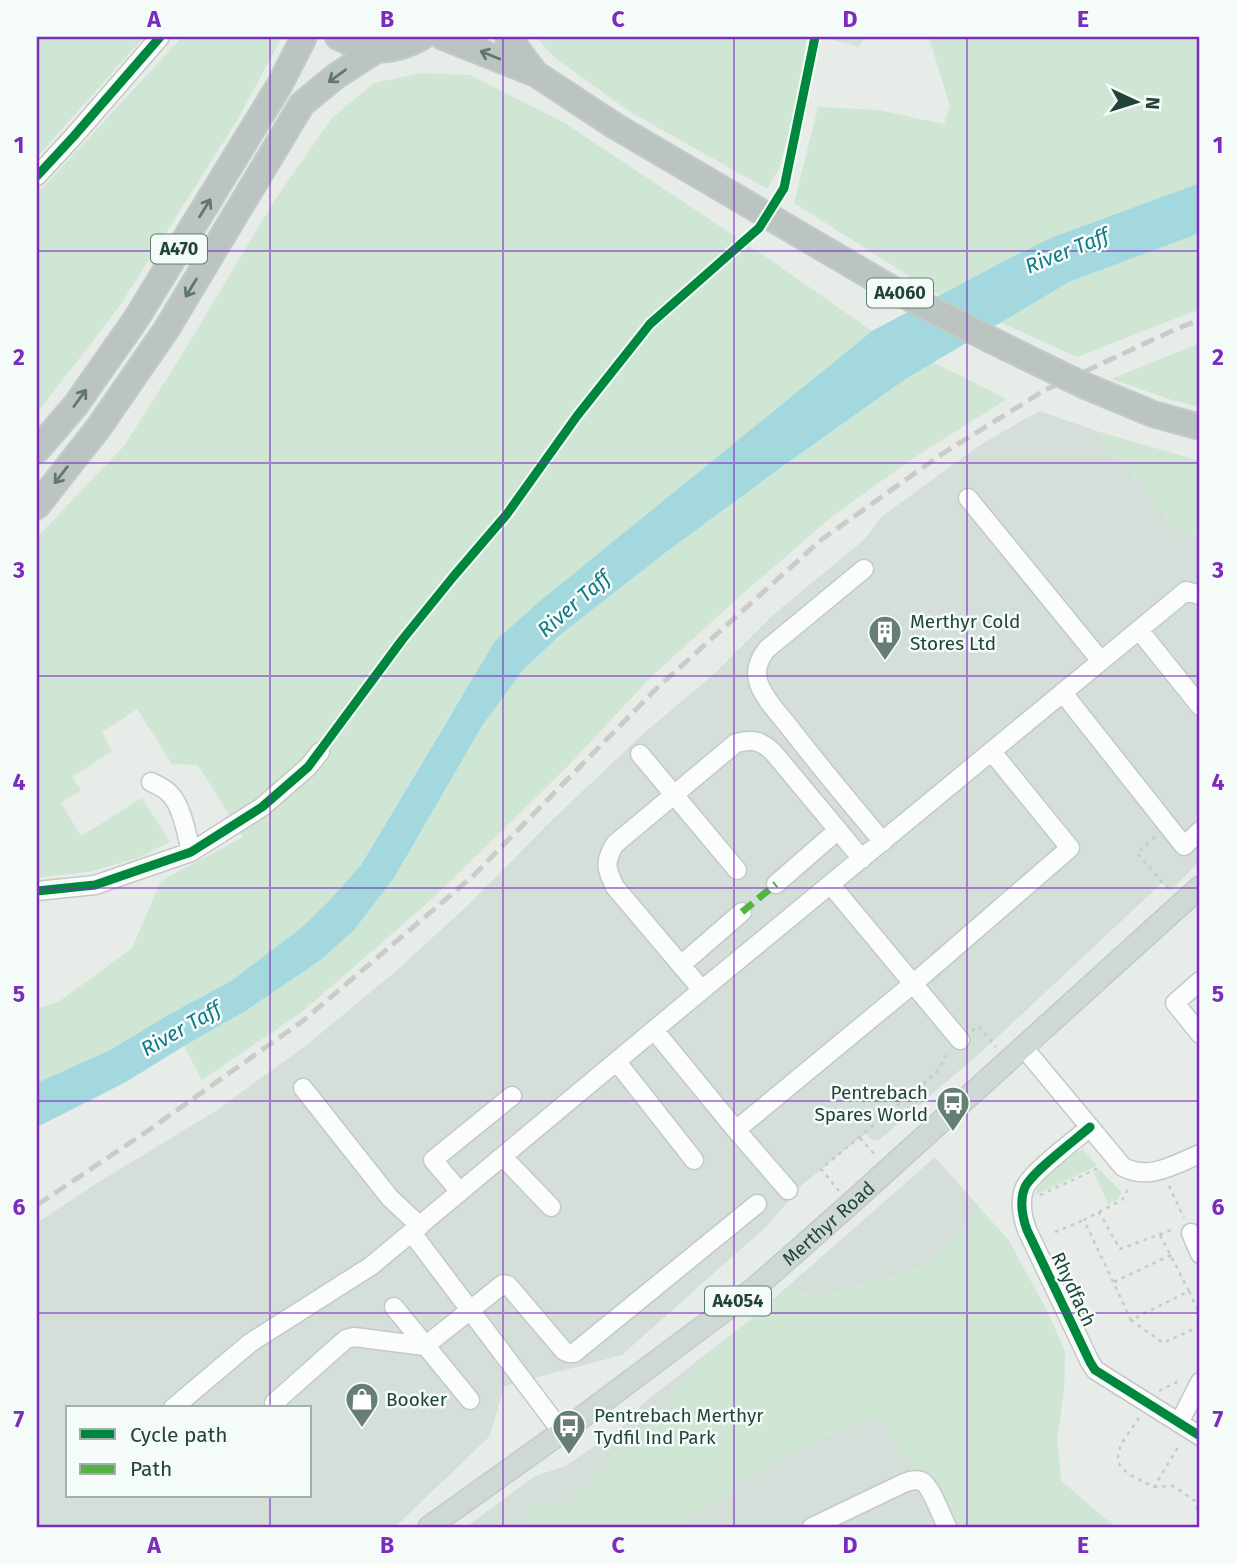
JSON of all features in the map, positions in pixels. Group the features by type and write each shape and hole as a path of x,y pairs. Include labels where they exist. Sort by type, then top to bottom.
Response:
{"highway":[{"name":"A470","path":"37,450 75,406 136,319 279,86 304,37"},
{"path":"338,37 375,51 405,47 422,37"},
{"name":"A4060","path":"443,37 536,74 615,126 894,290 980,335 1082,384 1153,414 1200,427"},
{"name":"A4060","path":"508,37 536,74"},
{"name":"A470","path":"37,506 99,427 166,331 302,104 336,76 375,51"}],"main road":[{"name":"Merthyr Road","path":"429,1527 667,1355 756,1287 1200,887"}],"street":[{"path":"37,176 160,37"},
{"path":"968,498 1101,662"},
{"path":"864,569 767,649 760,658 757,675 759,685 800,741 883,842"},
{"path":"175,1406 250,1343 371,1266 1186,591 1200,595"},
{"path":"1139,630 1200,706"},
{"path":"1063,693 1184,846 1200,831"},
{"path":"702,990 615,887 608,873 607,857 615,844 736,743 749,740 764,743 862,859"},
{"path":"37,891 94,885 191,852 262,807 308,767 320,752"},
{"path":"736,1130 914,984 1070,848 992,752"},
{"path":"640,754 737,870"},
{"path":"150,782 169,793 174,800 191,852"},
{"path":"776,884 838,830"},
{"path":"831,885 960,1040"},
{"path":"681,965 743,912"},
{"path":"1200,981 1175,1003 1200,1034"},
{"path":"654,1030 788,1191"},
{"path":"1016,1055 1090,1127 1124,1167 1133,1172 1142,1174 1162,1170 1200,1154"},
{"path":"617,1062 694,1160"},
{"path":"303,1088 416,1229 470,1309 562,1432"},
{"path":"460,1192 433,1160 513,1096"},
{"path":"1021,1204 1025,1187 1033,1176 1090,1127"},
{"path":"503,1157 551,1207"},
{"path":"274,1403 346,1339 354,1337 425,1346 503,1284 509,1285 564,1351 574,1353 757,1204"},
{"name":"Rhydfach","path":"1021,1204 1027,1230 1095,1370 1190,1429"},
{"path":"1189,1229 1200,1254"},
{"path":"394,1307 470,1400"},
{"path":"1190,1429 1193,1380"},
{"path":"812,1527 910,1480 920,1480 927,1485 947,1527"}],"path":[{"path":"1168,826 1137,853 1182,905"},
{"path":"850,1205 821,1169 936,1073 951,1047 978,1026 1016,1055"},
{"path":"860,1138 888,1170"},
{"path":"1021,1204 1101,1167 1114,1155"},
{"path":"1099,1212 1121,1249 1160,1235 1189,1229 1162,1170"},
{"path":"1055,1232 1122,1200 1128,1191 1133,1172"},
{"path":"1084,1220 1132,1320 1163,1343 1200,1326"},
{"path":"1160,1235 1200,1315"},
{"path":"1114,1282 1171,1255"},
{"path":"1132,1320 1189,1291"},
{"path":"1193,1380 1145,1402 1118,1454 1124,1470 1154,1486 1173,1486 1195,1501 1200,1518"},
{"path":"1154,1486 1190,1429"}],"shaded area":[{"path":"1039,411 1097,431 1179,533 1200,535 1200,861 1170,891 1162,883 989,1045 879,1140 870,1139 866,1133 802,1185 769,1224 622,1355 504,1386 490,1436 395,1527 37,1527 37,1223 214,1112 304,1047 395,972 467,906 644,733 714,674 774,614 865,539 881,517 980,445"},
{"path":"935,1157 1009,1241 1048,1313 1065,1352 1064,1390 1057,1439 1061,1481 1115,1527 466,1527 535,1476 566,1466 630,1421 642,1404 751,1319"}],"green space":[{"path":"37,37 144,37 37,157"},
{"path":"182,37 282,37 238,119 119,307 37,413 37,194"},
{"path":"536,37 807,37 796,104 779,169 767,189 630,112 554,57"},
{"path":"830,37 864,37 859,47"},
{"path":"925,37 1200,37 1200,183 1053,237 939,295 794,203 818,107 878,110 944,124 950,106 929,38"},
{"path":"422,73 470,75 563,122 872,331 643,517 451,713 361,865 301,928 231,981 110,1050 37,1083 37,1008 57,1003 132,948 161,881 243,837 198,765 172,764 137,709 102,732 112,751 72,777 81,790 61,803 81,836 142,798 170,842 138,858 88,872 37,878 37,537 124,446 274,201 332,118 374,83"},
{"path":"1200,233 1200,309 1077,357 1000,322 1069,282"},
{"path":"1200,343 1200,407 1111,379"},
{"path":"933,362 1007,399 912,459 834,515 650,678 570,764 432,899 302,1012 202,1080 184,1046 247,1010 322,959 354,930 394,878 482,726 523,670 560,635 665,553 772,474"},
{"path":"1097,431 1200,461 1200,535 1179,533"},
{"path":"1084,1150 1097,1166 1035,1195 1055,1167"},
{"path":"1100,1170 1122,1193 1117,1200 1108,1204 1094,1173"},
{"path":"981,1209 1009,1241 1048,1313 1065,1352 1064,1390 1057,1439 1061,1481 1115,1527 958,1527 935,1479 916,1467 877,1417 780,1457 676,1527 531,1527 527,1504 567,1507 598,1477 614,1454 652,1426 702,1359 786,1288 819,1296 931,1263"}],"water":[{"name":"River Taff","path":"1200,183 1200,233 1069,282 907,378 665,553 560,635 523,670 482,726 394,878 354,930 322,959 247,1010 126,1082 37,1127 37,1083 110,1050 231,981 301,928 361,865 495,641 540,601 872,331 1053,237"}],"railway":[{"path":"37,1205 149,1130 304,1020 473,876 657,688 821,540 942,454 1045,390 1200,320"}],"marked path":[{"path":"742,912 776,884"}],"cycle path":[{"path":"37,176 160,37"},
{"path":"37,891 95,885 191,852 262,807 308,767 402,640 507,514 577,416 650,324 759,228 784,188 815,37"},
{"path":"1090,1127 1029,1180 1022,1198 1027,1230 1095,1370 1200,1436"}],"place":[{"name":"Merthyr Cold Stores Ltd","path":"885,662"},
{"name":"Pentrebach Spares World","path":"953,1133"},
{"name":"Booker","path":"362,1429"},
{"name":"Pentrebach Merthyr Tydfil Ind Park","path":"569,1456"}]}
